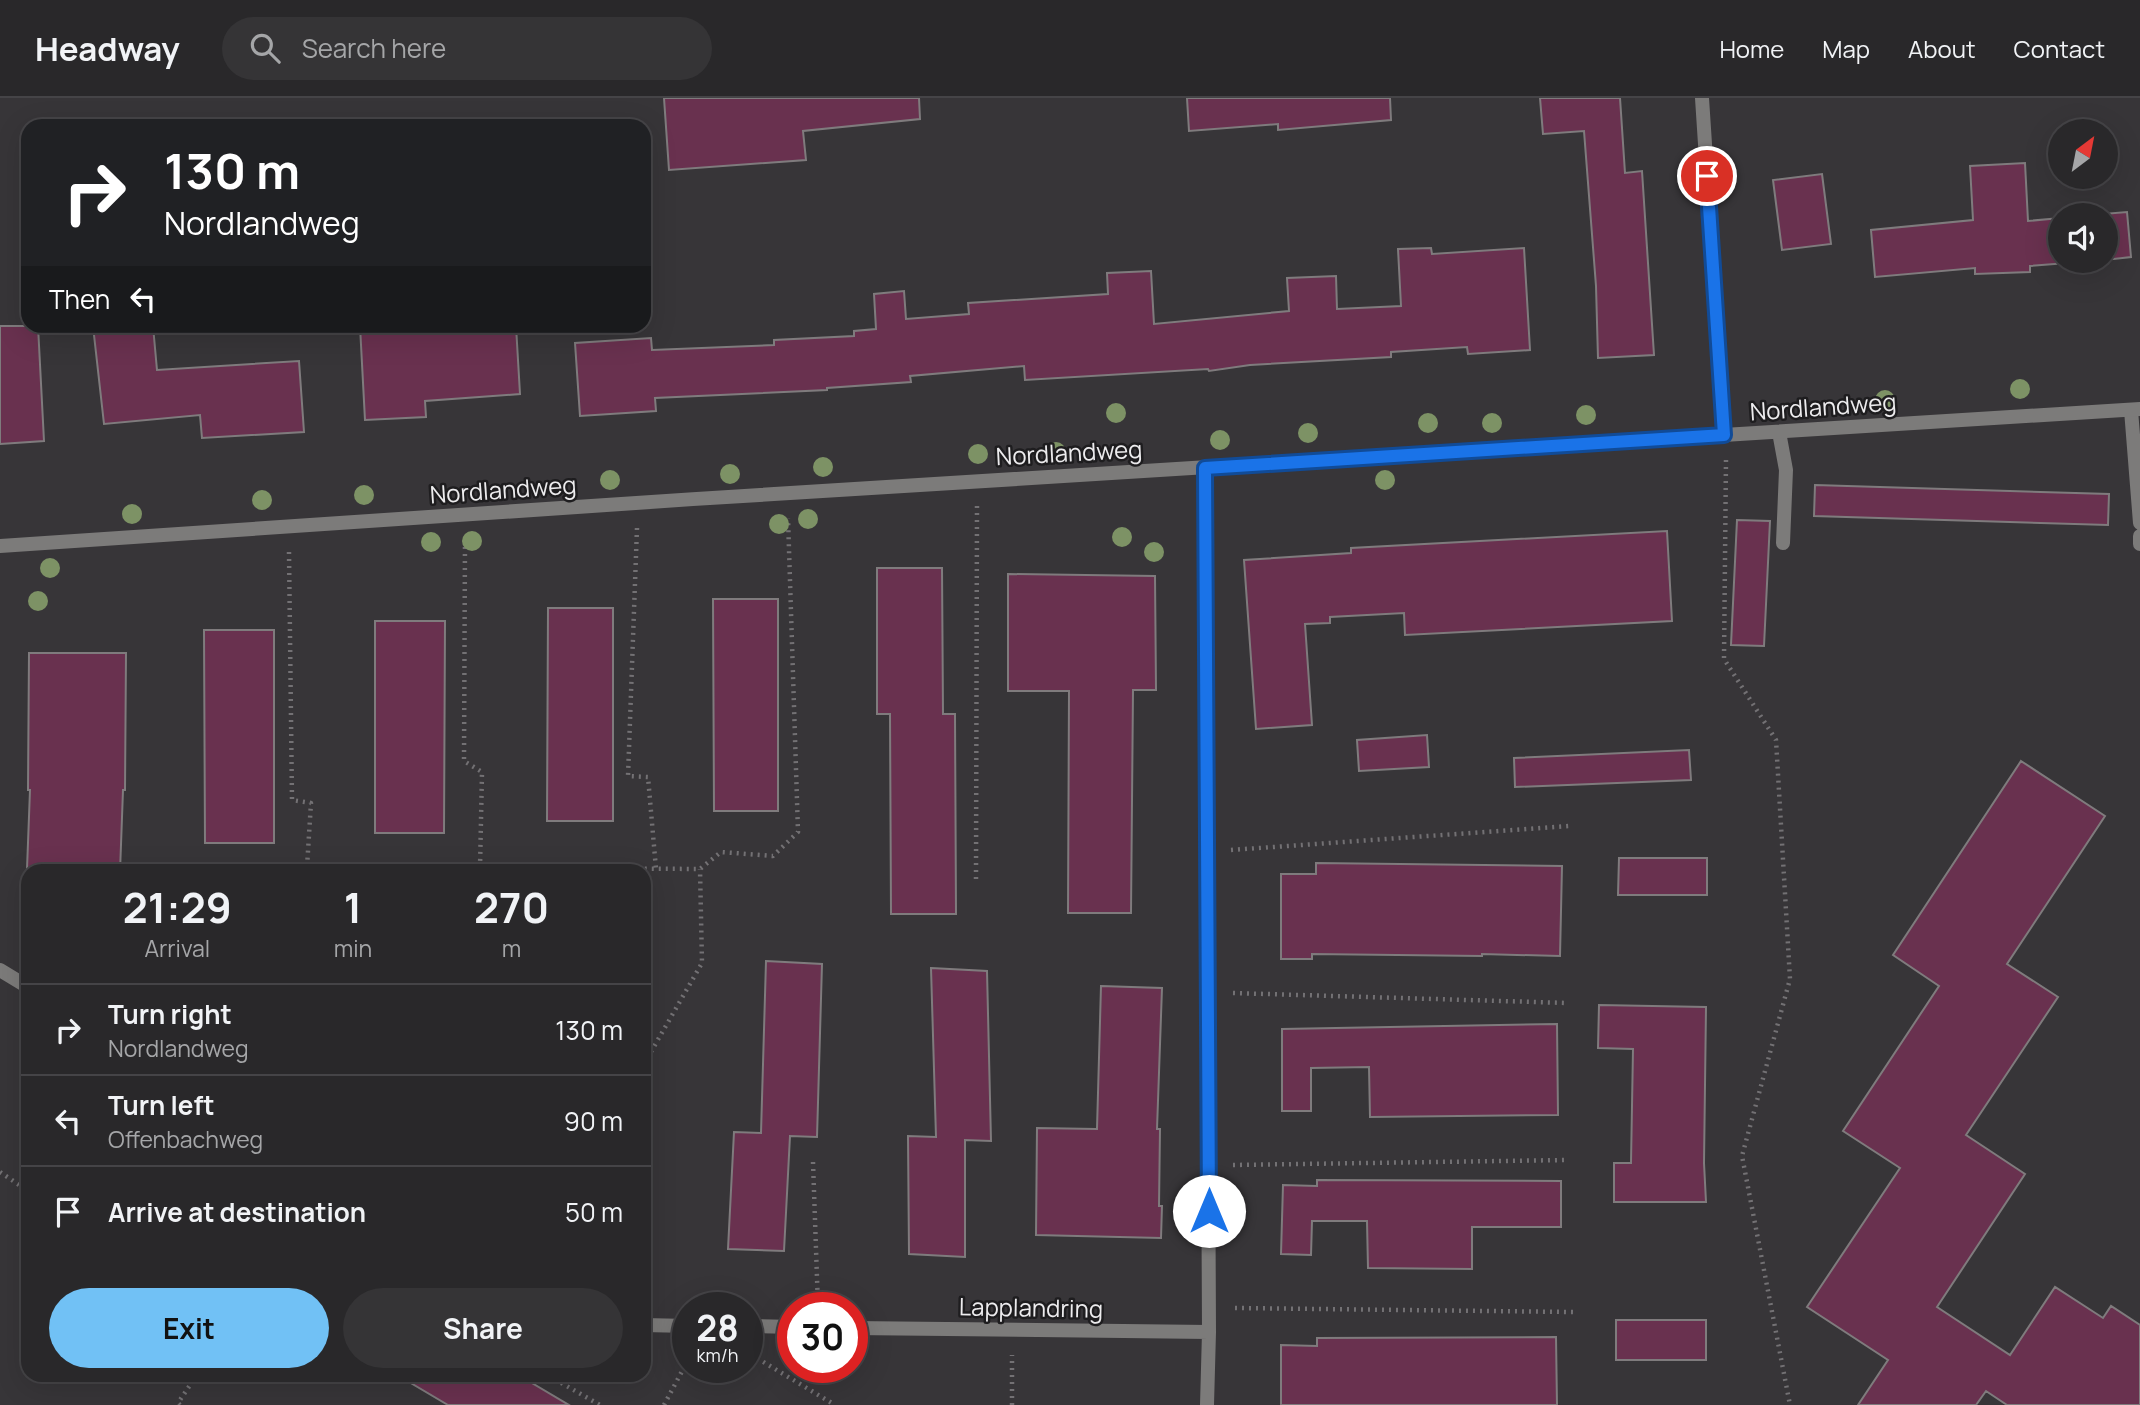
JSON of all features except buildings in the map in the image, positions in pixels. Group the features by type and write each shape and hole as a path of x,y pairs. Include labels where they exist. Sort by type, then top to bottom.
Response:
{"street":[{"path":"1702,98 1724,435"},
{"path":"2135,409 2140,523"},
{"name":"Nordlandweg","path":"0,546 786,492 2135,409"},
{"path":"1779,432 1786,470 1783,543"},
{"path":"1205,468 1208,1405"},
{"path":"2140,536 2140,544"},
{"path":"0,970 21,983"},
{"path":"651,1325 672,1326"},
{"name":"Lapplandring","path":"868,1328 1209,1332"}],"path":[{"path":"1724,435 1727,472 1724,659 1776,740 1790,979 1742,1156 1790,1405"},
{"path":"976,480 976,879"},
{"path":"651,869 700,869 721,852 773,856 798,832 790,533 786,492"},
{"path":"637,503 628,776 648,777 656,869"},
{"path":"465,514 464,761 482,772 480,864"},
{"path":"288,527 292,800 311,803 307,864"},
{"path":"1206,852 1569,826"},
{"path":"651,1052 702,963 700,869"},
{"path":"1207,992 1568,1003"},
{"path":"1209,1166 1568,1160"},
{"path":"813,1162 817,1292"},
{"path":"0,1172 21,1186"},
{"path":"1209,1308 1574,1312"},
{"path":"1012,1405 1013,1329"},
{"path":"763,1362 835,1405"},
{"path":"180,1405 178,1403 192,1382"},
{"path":"560,1382 600,1405"},
{"path":"664,1405 676,1383"}],"route":[{"path":"1209,1211 1205,468 1724,435 1707,176"}]}
